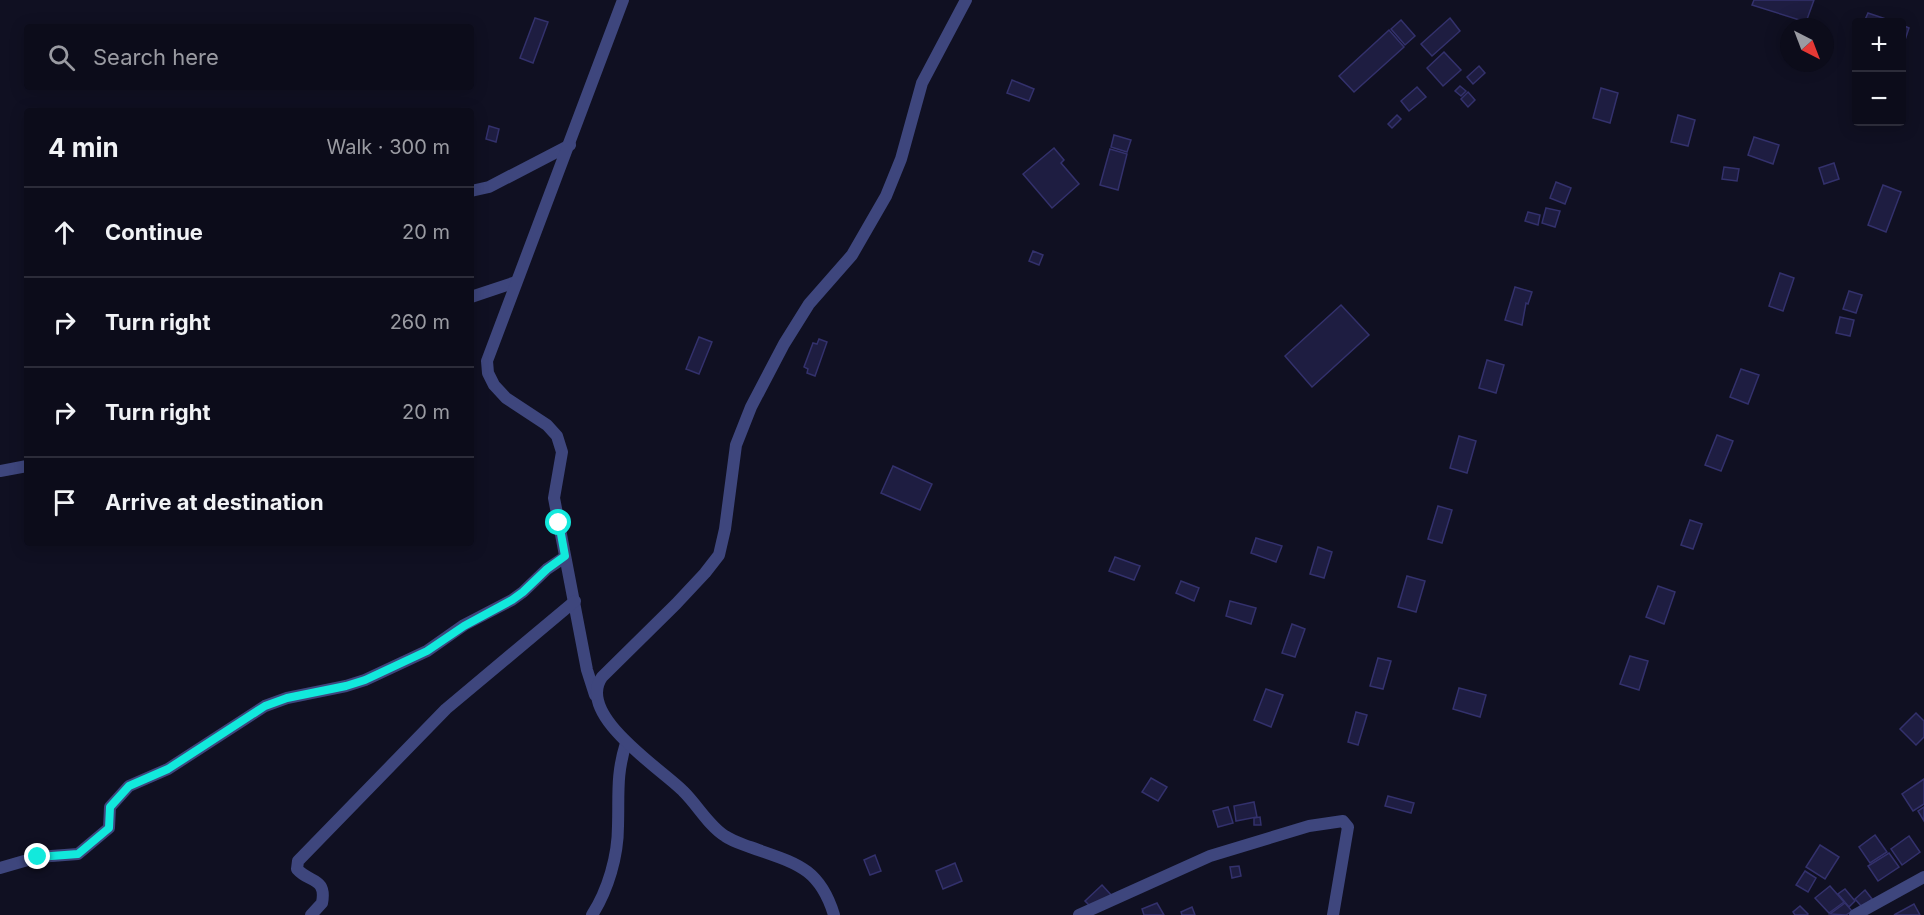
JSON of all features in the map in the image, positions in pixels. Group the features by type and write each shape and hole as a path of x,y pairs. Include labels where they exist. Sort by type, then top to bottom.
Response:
{"street":[{"path":"623,0 487,361 488,373 494,385 506,399 538,418 557,435 562,452 554,498 587,670 599,706 626,743 683,791 724,836 797,864 809,872 827,892 834,915"},
{"path":"599,706 598,686 602,677 676,604 719,555 725,529 736,445 751,406 809,304 852,255 885,196 901,159 922,83 966,0"},
{"path":"474,190 489,187 570,145"},
{"path":"474,296 516,282"},
{"path":"0,471 24,467"},
{"path":"0,868 38,857 78,854 109,828 110,807 129,786 168,769 265,706 287,698 356,683 427,651 464,626 512,600 565,556"},
{"path":"311,915 322,903 322,889 313,878 300,873 297,869 298,861 446,709 574,601"},
{"path":"592,915 605,888 616,851 618,777 626,743"},
{"path":"1079,915 1210,856 1298,829 1343,821 1348,827 1333,915"},
{"path":"1855,915 1924,877"}],"building":[{"path":"1754,0 1814,0 1807,18 1793,18 1752,5"},
{"path":"1868,13 1883,18 1866,18"},
{"path":"535,18 548,22 533,63 520,58"},
{"path":"1450,18 1460,31 1432,56 1421,44"},
{"path":"1401,20 1415,36 1405,45 1391,29"},
{"path":"1389,30 1404,47 1354,92 1339,76"},
{"path":"1444,52 1461,70 1443,86 1427,68"},
{"path":"1479,66 1485,73 1473,84 1467,77"},
{"path":"1012,80 1034,89 1029,101 1007,93"},
{"path":"1460,86 1466,91 1461,96 1455,91"},
{"path":"1417,87 1426,97 1409,111 1401,101"},
{"path":"1601,88 1618,93 1610,123 1593,118"},
{"path":"1468,92 1475,100 1468,107 1461,99"},
{"path":"1397,115 1401,119 1392,128 1388,124"},
{"path":"1678,115 1695,120 1688,146 1671,142"},
{"path":"489,126 499,129 496,142 486,139"},
{"path":"1114,135 1131,140 1127,152 1111,147"},
{"path":"1754,137 1779,145 1773,164 1748,155"},
{"path":"1054,148 1064,160 1061,163 1079,184 1052,208 1023,174"},
{"path":"1110,149 1127,154 1118,190 1100,185"},
{"path":"1834,163 1839,179 1824,184 1819,168"},
{"path":"1724,167 1739,169 1737,181 1722,179"},
{"path":"1556,182 1571,188 1565,204 1550,198"},
{"path":"1883,185 1901,192 1886,232 1868,225"},
{"path":"1546,208 1560,211 1555,227 1542,223"},
{"path":"1528,212 1540,215 1538,225 1525,221"},
{"path":"1033,251 1043,255 1039,265 1029,261"},
{"path":"1780,273 1794,278 1783,311 1769,306"},
{"path":"1515,287 1532,292 1528,304 1526,303 1522,325 1505,320"},
{"path":"1849,291 1862,295 1856,313 1843,309"},
{"path":"1341,305 1369,335 1312,387 1285,356"},
{"path":"1840,317 1854,320 1850,336 1836,333"},
{"path":"699,337 712,342 699,374 686,369"},
{"path":"819,339 827,342 815,376 807,373 808,369 804,367 813,343 817,344"},
{"path":"1487,360 1504,365 1496,393 1479,388"},
{"path":"1741,369 1759,375 1748,404 1730,397"},
{"path":"1717,435 1733,441 1721,471 1705,465"},
{"path":"1459,436 1476,441 1467,473 1450,468"},
{"path":"893,466 932,484 920,510 881,493"},
{"path":"1438,506 1452,510 1442,543 1428,539"},
{"path":"1690,520 1702,524 1693,549 1681,545"},
{"path":"1256,538 1282,546 1276,562 1251,553"},
{"path":"1318,547 1332,552 1324,578 1310,574"},
{"path":"1115,557 1140,566 1134,580 1109,571"},
{"path":"1407,576 1425,581 1416,612 1398,607"},
{"path":"1181,581 1199,588 1194,601 1176,593"},
{"path":"1658,586 1675,592 1664,624 1646,617"},
{"path":"1230,601 1256,608 1251,624 1226,616"},
{"path":"1292,624 1305,629 1295,657 1282,653"},
{"path":"1630,656 1648,661 1639,690 1620,684"},
{"path":"1378,658 1391,661 1383,689 1370,686"},
{"path":"1459,688 1486,695 1480,717 1453,709"},
{"path":"1266,689 1283,695 1271,727 1254,720"},
{"path":"1356,712 1367,715 1358,745 1348,742"},
{"path":"1916,713 1924,721 1924,737 1916,745 1900,729"},
{"path":"1151,778 1167,787 1158,801 1142,792"},
{"path":"1924,779 1924,804 1913,811 1902,794"},
{"path":"1388,796 1414,803 1411,813 1385,806"},
{"path":"1254,802 1257,817 1236,821 1234,806"},
{"path":"1228,807 1233,823 1218,827 1213,811"},
{"path":"1924,807 1924,821 1918,811"},
{"path":"1260,817 1261,825 1254,825 1254,818"},
{"path":"1875,835 1887,852 1870,863 1859,847"},
{"path":"1909,836 1920,852 1902,865 1891,849"},
{"path":"1820,845 1839,857 1825,879 1806,867"},
{"path":"1889,853 1899,867 1878,881 1868,866"},
{"path":"875,855 881,871 870,875 864,860"},
{"path":"955,863 962,881 943,889 936,871"},
{"path":"1239,866 1241,876 1232,878 1230,867"},
{"path":"1805,871 1816,878 1808,892 1796,885"},
{"path":"1102,885 1113,897 1096,912 1085,901"},
{"path":"1830,886 1844,902 1829,913 1815,898"},
{"path":"1845,889 1855,901 1849,907 1838,894"},
{"path":"1865,890 1872,899 1862,907 1855,899"},
{"path":"1157,903 1164,915 1144,915 1142,909"},
{"path":"1845,903 1852,911 1846,915 1830,914"},
{"path":"1914,904 1920,915 1894,915"},
{"path":"1800,906 1807,915 1795,915 1793,912"},
{"path":"1192,907 1195,915 1182,915 1181,912"}],"route":[{"path":"38,857 78,854 109,828 110,807 129,786 168,769 265,706 287,698 365,680 427,651 464,626 512,600 565,556 559,523"}]}
